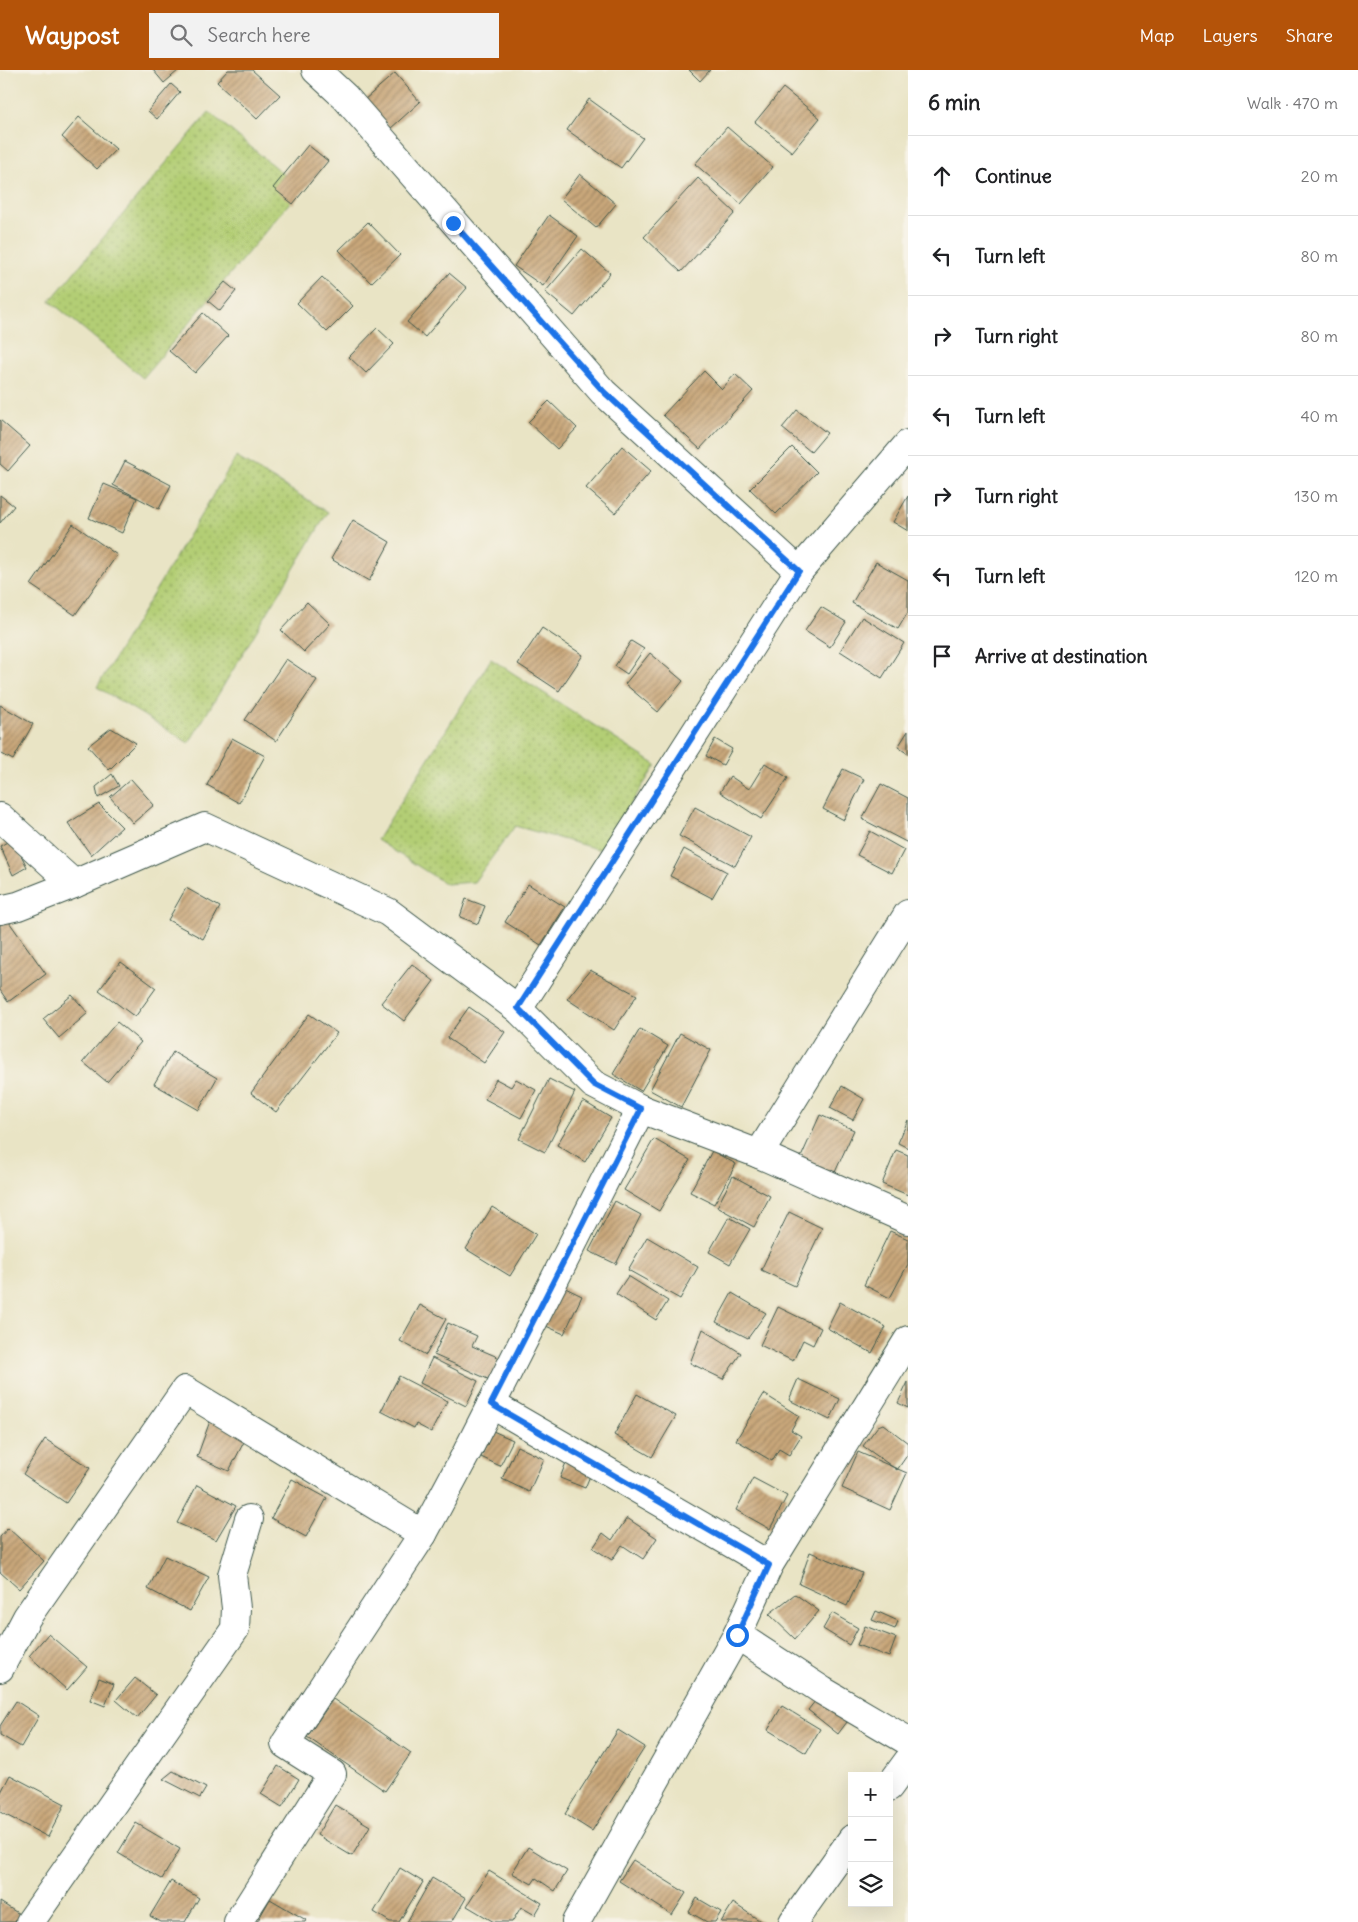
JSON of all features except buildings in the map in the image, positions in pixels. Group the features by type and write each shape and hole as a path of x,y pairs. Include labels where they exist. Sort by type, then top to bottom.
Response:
{"street":[{"path":"316,70 345,97 604,392 799,571"},
{"path":"518,1008 799,571 906,451"},
{"path":"0,818 74,884"},
{"path":"0,910 18,906 74,884 205,827 388,912 518,1008 593,1084 641,1109 759,1154 908,1220"},
{"path":"759,1154 908,914"},
{"path":"238,1922 332,1774 285,1744 422,1534 467,1452 641,1109"},
{"path":"576,1922 737,1635 769,1565 908,1340"},
{"path":"0,1668 27,1618 185,1390 422,1534"},
{"path":"491,1404 769,1565"},
{"path":"30,1922 235,1630 236,1608 232,1575 249,1520"},
{"path":"737,1635 823,1691 908,1741"},
{"path":"893,1782 908,1761"},
{"path":"793,1922 848,1845"}],"green space":[{"path":"209,112 301,189 143,378 50,301"},
{"path":"236,457 328,512 189,743 97,687"},
{"path":"491,659 656,765 601,850 515,826 474,882 446,884 377,840"}],"route":[{"path":"453,223 604,392 799,571 518,1008 593,1084 641,1109 491,1404 769,1565 737,1635"}]}
